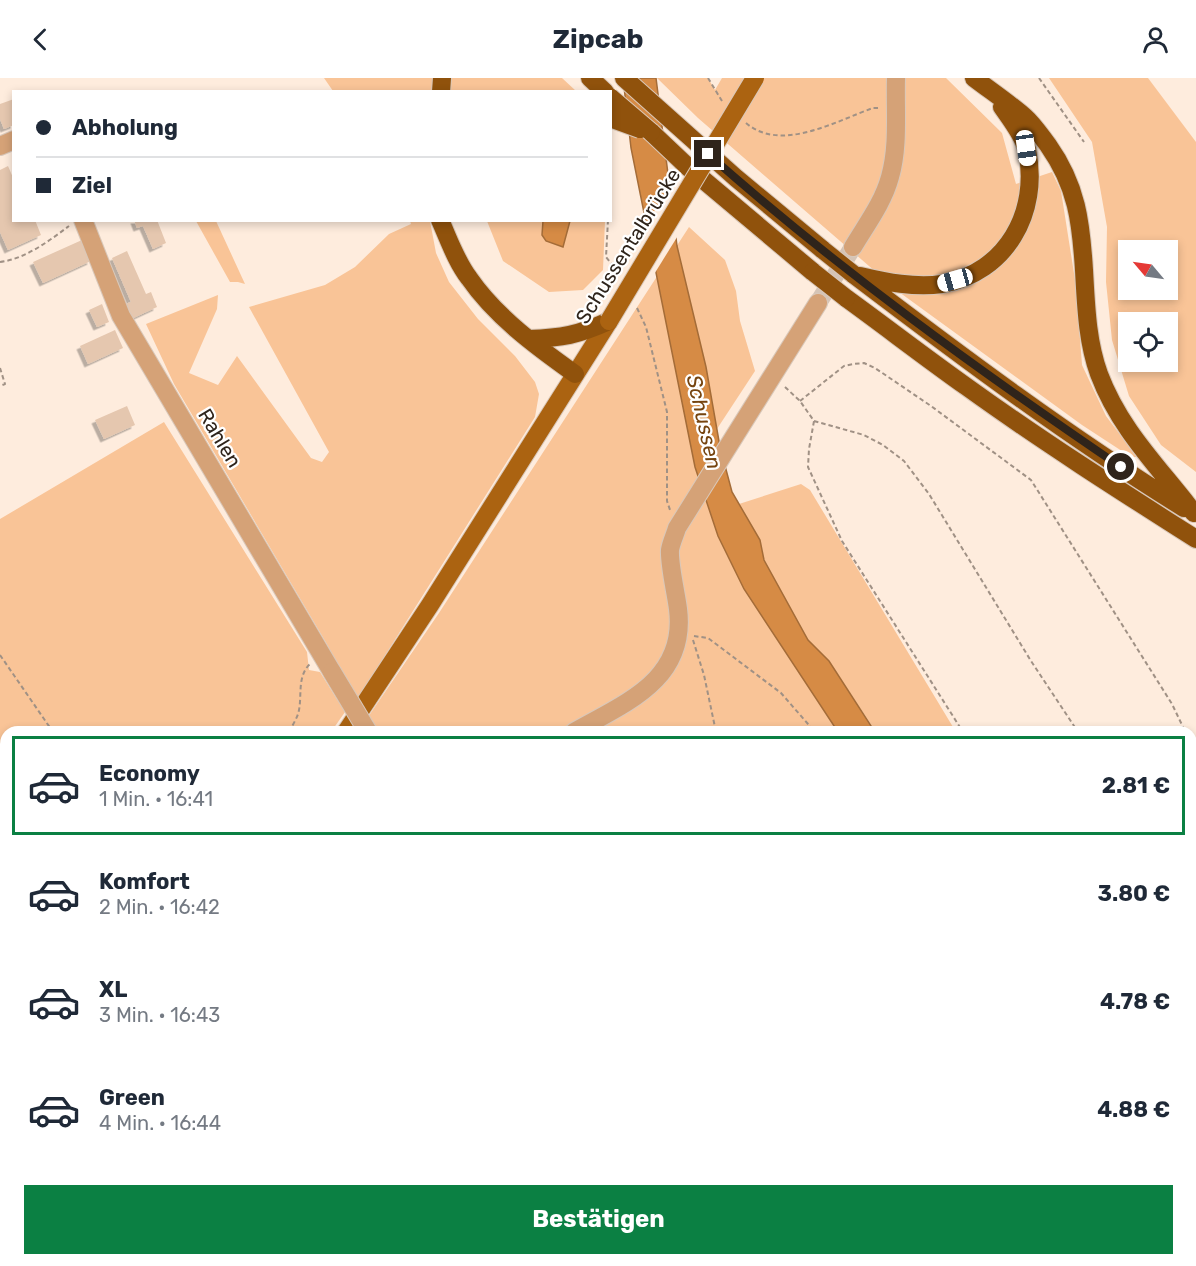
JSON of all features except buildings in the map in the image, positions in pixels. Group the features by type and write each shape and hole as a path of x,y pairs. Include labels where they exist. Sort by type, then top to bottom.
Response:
{"highway":[{"path":"624,78 736,178 853,274 971,363 1173,494 1195,514"},
{"path":"974,78 1027,118 1058,159 1070,183 1077,203 1082,233 1086,307 1091,346 1099,374 1126,429 1173,494"},
{"path":"853,274 881,281 941,284 968,276 997,258 1014,237 1028,207 1030,175 1026,148 1015,124 992,93"},
{"path":"612,99 688,167 846,298 977,394 1085,469 1189,535"},
{"path":"612,119 651,132"},
{"path":"441,222 469,279 483,296 500,315 575,374"},
{"path":"451,222 454,251"},
{"path":"529,339 558,338 582,333 609,321"}],"main road":[{"name":"Schussentalbrücke","path":"350,726 609,321 755,78"}],"street":[{"path":"853,248 882,198 890,177 894,155 896,78"},
{"name":"Rahlen","path":"84,222 121,316 364,726"},
{"path":"585,726 627,704 652,685 670,662 680,625 670,550 680,523 818,303"}],"path":[{"path":"708,78 726,106"},
{"path":"1039,78 1084,142"},
{"path":"741,118 755,131 787,136 873,108 895,109"},
{"path":"0,262 11,260 49,242 74,222"},
{"path":"608,222 606,257 619,273"},
{"path":"633,300 646,327 668,412 667,501 680,523"},
{"path":"800,401 844,366 864,363 931,406 1031,480 1172,704 1183,726"},
{"path":"0,368 5,384 0,386"},
{"path":"771,375 800,401 814,421 864,435 884,445 904,461 928,494 1031,662 1074,726"},
{"path":"814,421 808,467 842,542 959,726"},
{"path":"715,726 704,675 691,636 708,638 781,693 810,726"},
{"path":"292,726 298,714 301,682 306,667 321,654"},
{"path":"0,655 49,726"}],"shaded area":[{"path":"324,78 562,78 575,90 332,90"},
{"path":"657,78 708,78 715,90 722,78 946,78 1002,133 1016,184 1052,172 1061,191 1076,286 1082,365 1106,416 1137,457 1131,457 1082,425 899,292 698,118"},
{"path":"1049,78 1148,78 1196,142 1196,472 1161,445 1129,396 1122,372 1178,372 1178,312 1118,312 1118,360 1112,340 1106,282 1107,227 1092,142"},
{"path":"197,222 216,222 245,284 230,282"},
{"path":"410,222 430,222 436,253 449,282 478,319 515,356 535,382 539,394 535,417 357,700 325,641 174,384 146,324 218,295 217,309 189,373 218,385 237,356 311,458 322,462 329,452 249,307 325,285 355,267 389,234 411,224"},
{"path":"487,222 605,222 603,270 583,290 549,292 503,261"},
{"path":"689,227 725,260 736,291 740,321 755,371 695,467 718,536 744,589 834,726 374,726 368,717 439,613"},
{"path":"164,422 307,652 309,670 320,672 345,712 335,726 0,726 0,519"},
{"path":"801,484 810,490 952,726 872,726 829,661 808,640 772,576 764,560 760,540 739,504"}],"water":[{"name":"Schussen","path":"623,78 656,78 677,246 706,367 720,447 732,492 760,540 764,560 808,640 829,661 871,726 834,726 744,589 718,536 695,467 631,148"},
{"path":"543,222 570,222 563,247 546,241 542,235"}],"pier":[{"path":"672,182 679,234 653,276 644,228"}],"tunnel":[{"path":"818,303 853,247"}],"route":[{"path":"708,154 853,274 971,363 1121,467"}]}
